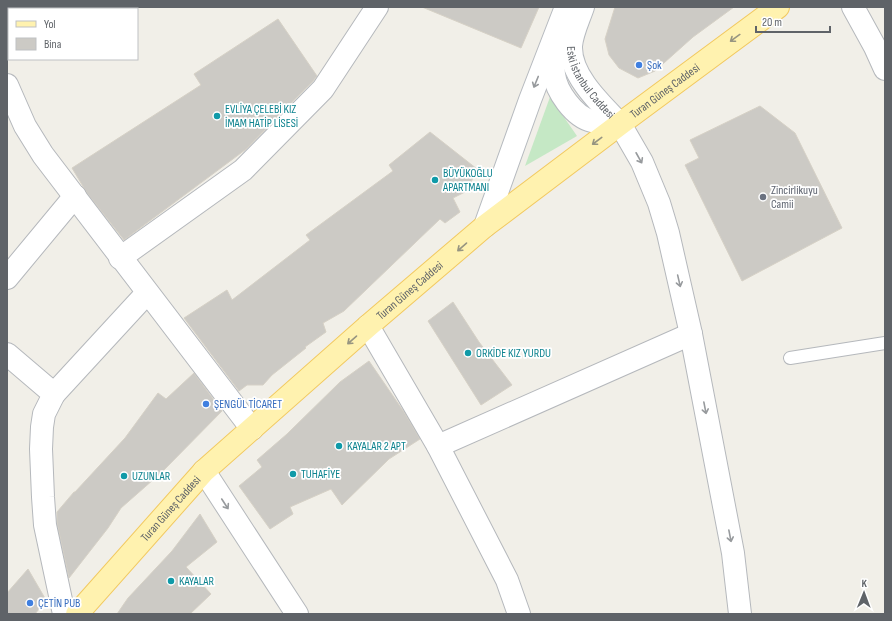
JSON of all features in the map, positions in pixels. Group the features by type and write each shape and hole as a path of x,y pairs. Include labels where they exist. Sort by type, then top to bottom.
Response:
{"main road":[{"name":"Turan Güneş Caddesi","path":"77,614 204,471 368,326 485,226 778,7"}],"street":[{"path":"120,258 243,170 323,89 377,7"},
{"name":"Eski İstanbul Caddesi","path":"485,226 530,100 566,7"},
{"name":"Eski İstanbul Caddesi","path":"583,7 571,46 572,57 578,73 590,92 620,124"},
{"path":"853,7 875,47 885,69"},
{"name":"Eski İstanbul Caddesi","path":"553,39 554,74 558,87 566,101 579,115 590,121 620,124"},
{"path":"7,85 34,142 43,155 120,258 252,429"},
{"path":"620,124 642,162 659,203 668,233 691,334 733,553 740,614"},
{"path":"7,278 75,196"},
{"path":"64,614 45,525 41,449 44,414 54,394 147,292"},
{"path":"368,326 438,446 507,580 519,614"},
{"path":"438,446 691,334"},
{"path":"7,354 54,394"},
{"path":"204,471 297,614"}],"lane":[{"path":"790,358 885,343"}],"green space":[{"path":"550,97 577,136 525,166"}],"building":[{"path":"422,7 539,7 521,48"},
{"path":"615,7 734,7 693,37 655,71 638,78 619,68 609,55 605,39"},
{"name":"EVLİYA ÇELEBİ KIZ İMAM HATİP LİSESİ","path":"278,19 317,76 245,150 124,240 87,193 72,168 201,85 194,74"},
{"name":"Zincirlikuyu Camii","path":"760,106 795,133 842,228 742,281 685,165 699,158 690,140"},
{"path":"430,132 477,169 467,191 453,198 460,212 445,223 440,219 344,311 323,323 326,332 305,347 306,348 272,375 263,385 247,385 239,391 184,318 227,290 232,300 310,240 306,235 393,171 389,165"},
{"name":"ORKİDE KIZ YURDU","path":"453,302 479,342 512,385 481,405 428,321"},
{"path":"369,361 404,412 420,439 389,459 342,505 331,489 290,507 293,514 270,529 239,486 262,467 257,460 287,434 340,382"},
{"path":"194,373 222,411 162,472 121,508 108,528 69,578 57,523 57,512 125,438 158,393 166,399"},
{"name":"KAYALAR","path":"200,514 217,542 186,567 211,594 190,614 117,614 128,598 172,551"},
{"path":"28,569 46,600 35,614 7,614 7,593"}],"place":[{"name":"Şok","path":"639,65"},
{"name":"EVLİYA ÇELEBİ KIZ İMAM HATİP LİSESİ","path":"217,116"},
{"name":"BÜYÜKOĞLU APARTMANI","path":"435,180"},
{"name":"Zincirlikuyu Camii","path":"763,197"},
{"name":"ORKİDE KIZ YURDU","path":"468,353"},
{"name":"ŞENGÜL TİCARET","path":"206,404"},
{"name":"KAYALAR 2 APT","path":"339,446"},
{"name":"TUHAFİYE","path":"293,474"},
{"name":"UZUNLAR","path":"124,476"},
{"name":"KAYALAR","path":"171,581"},
{"name":"ÇETİN PUB","path":"30,603"}]}
